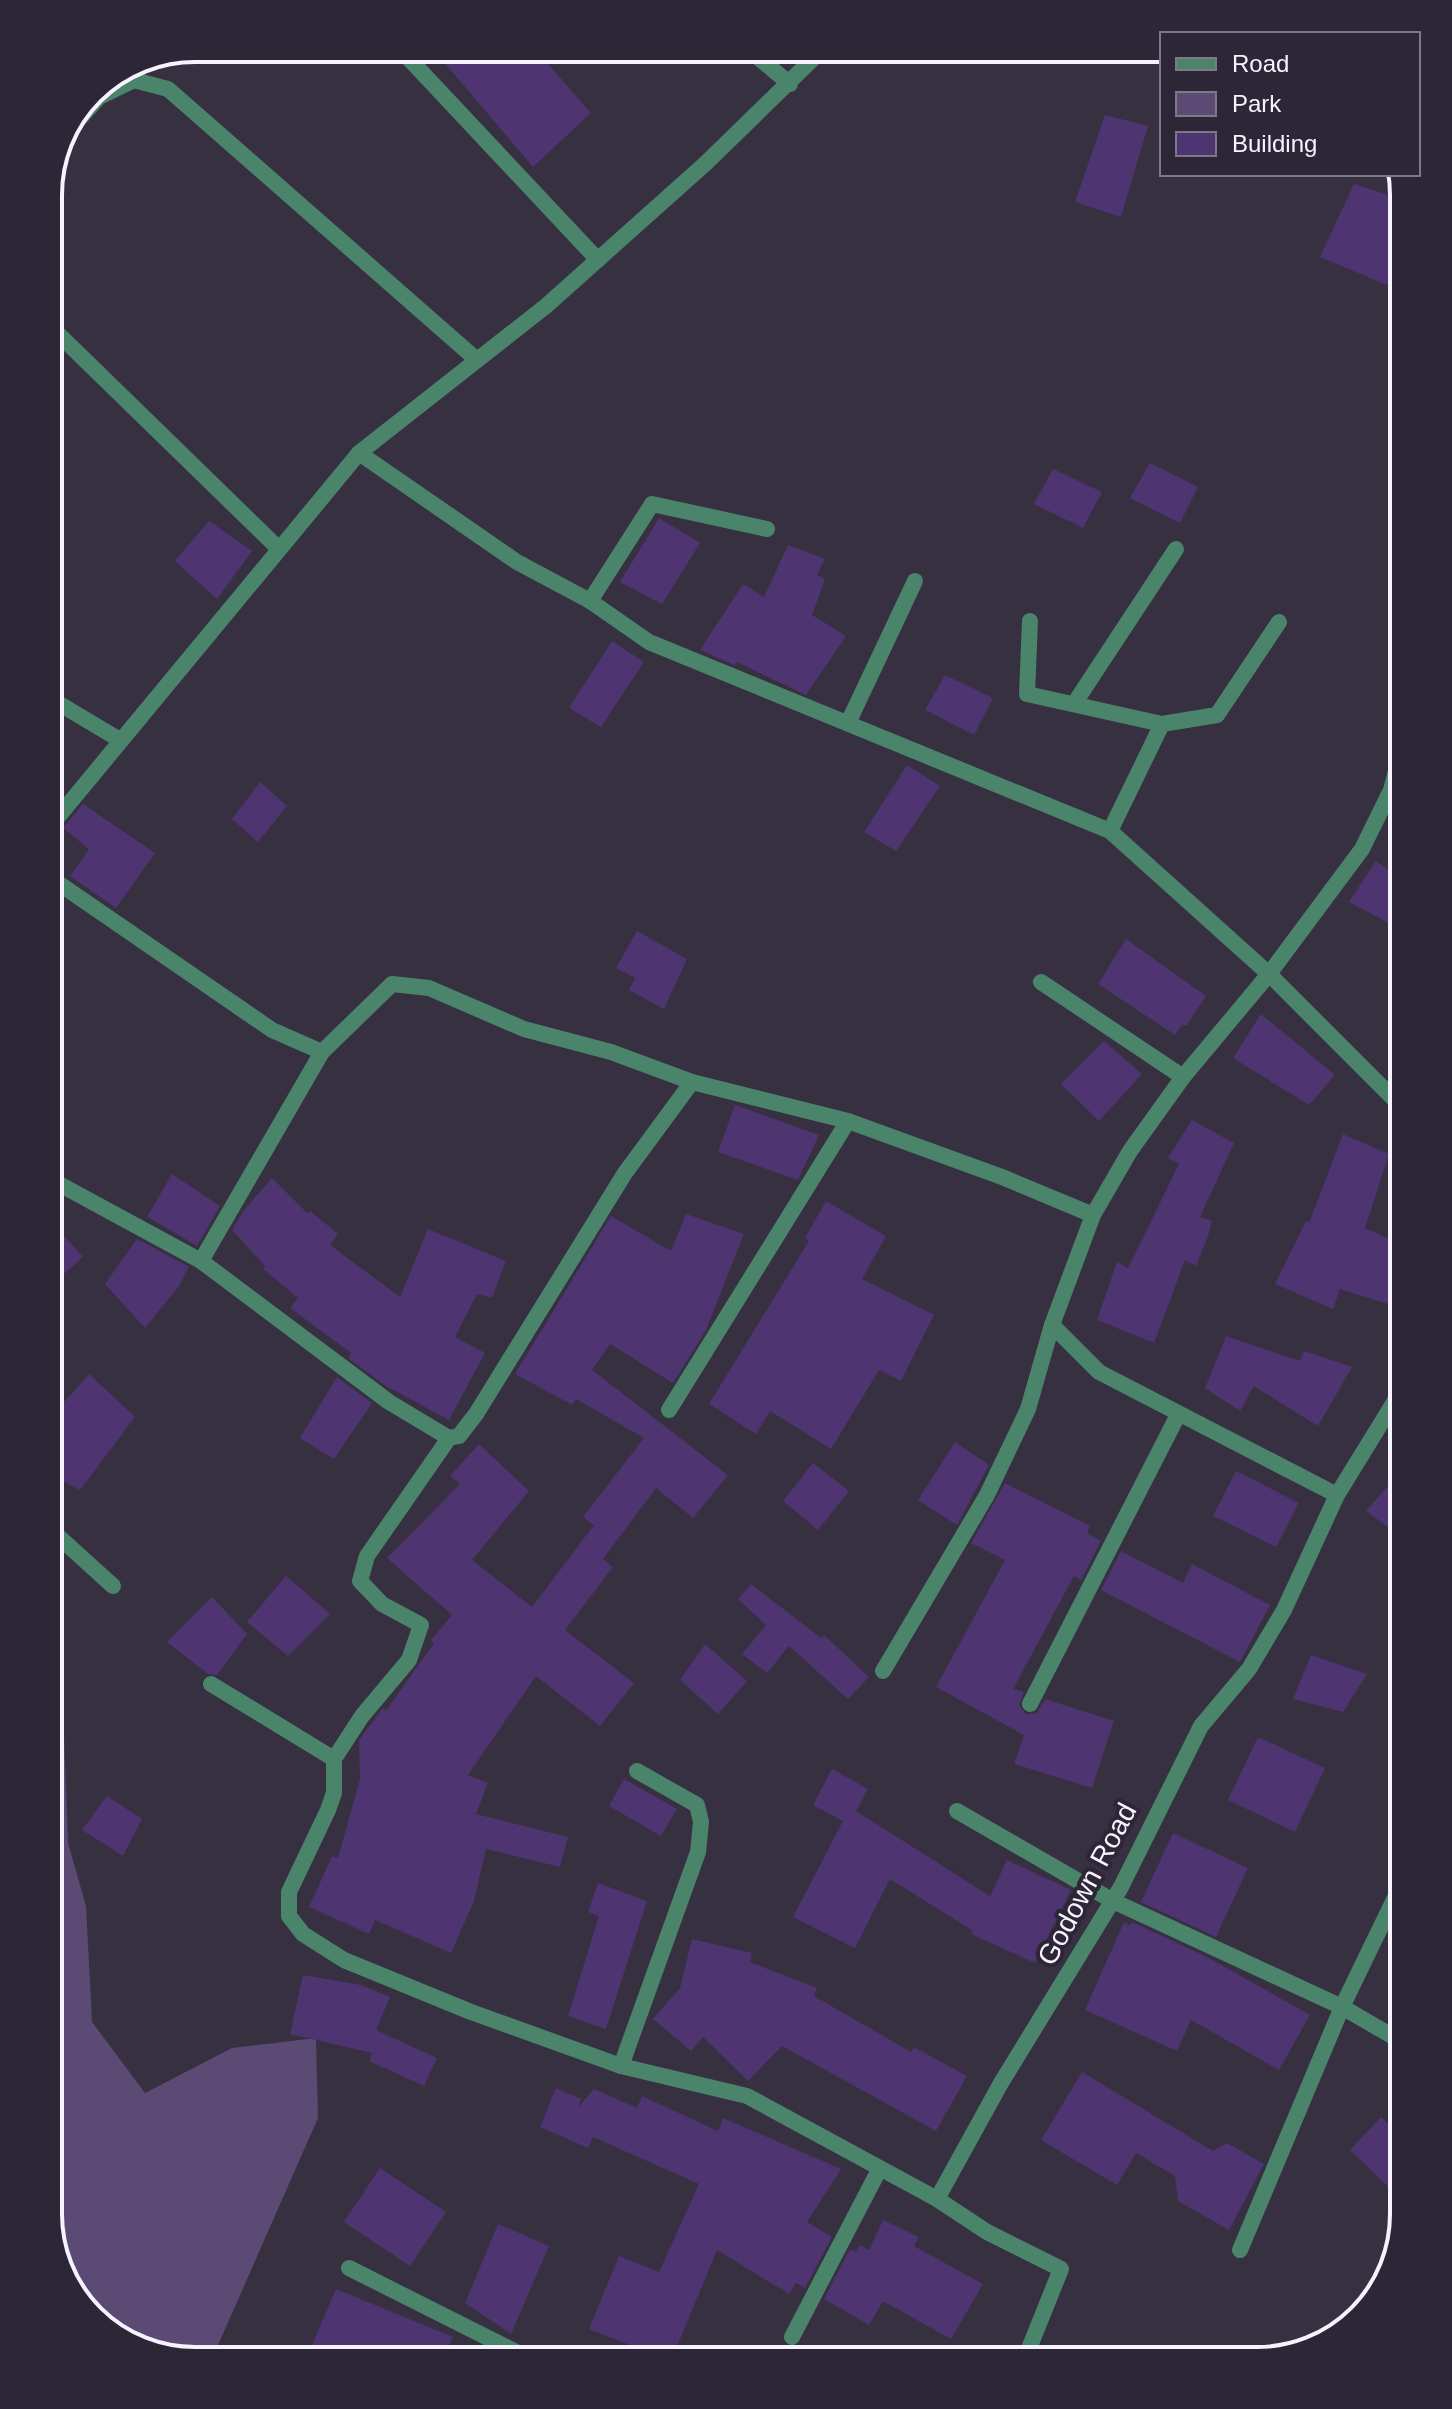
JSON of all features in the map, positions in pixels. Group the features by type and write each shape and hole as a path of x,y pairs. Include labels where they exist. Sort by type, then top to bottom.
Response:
{"street":[{"path":"412,62 598,260"},
{"path":"764,62 790,84"},
{"path":"62,812 359,453 598,260 811,62"},
{"path":"115,89 134,80 168,89 477,360"},
{"path":"62,338 279,549"},
{"path":"359,453 517,562 590,601 649,642 1110,831 1269,974 1390,1095"},
{"path":"590,601 652,504 767,529"},
{"path":"1074,704 1176,549"},
{"path":"848,723 915,581"},
{"path":"1030,621 1027,694 1162,724 1217,715 1279,622"},
{"path":"62,705 120,740"},
{"path":"1110,831 1162,724"},
{"path":"883,1671 987,1495 1028,1409 1052,1325 1093,1215 1130,1151 1183,1077 1269,974 1362,849 1390,792"},
{"path":"62,886 272,1030 322,1052"},
{"path":"1041,982 1183,1077"},
{"path":"201,1261 322,1052 392,984 429,988 524,1029 611,1052 692,1082 848,1121 989,1172 1093,1215"},
{"path":"62,1186 201,1261 389,1402 449,1438 459,1436 476,1414 625,1173 692,1082"},
{"path":"669,1410 848,1121"},
{"path":"1052,1325 1099,1372 1337,1495"},
{"name":"Godown Road","path":"937,2199 1001,2083 1113,1901 1201,1726 1249,1669 1284,1610 1337,1495 1390,1413"},
{"path":"1030,1704 1178,1415"},
{"path":"449,1438 367,1556 360,1581 382,1604 421,1625 419,1635 409,1660 355,1725 334,1759 334,1793 289,1892 289,1916 303,1934 344,1960 471,2012 621,2066 747,2096 937,2199 987,2232 1061,2269 1030,2347"},
{"path":"62,1540 113,1586"},
{"path":"211,1684 334,1759"},
{"path":"621,2066 698,1852 701,1822 697,1805 637,1771"},
{"path":"957,1811 1113,1901 1342,2007 1390,2035"},
{"path":"1240,2250 1342,2007 1390,1908"},
{"path":"792,2337 879,2170"},
{"path":"349,2268 506,2347"}],"green space":[{"path":"62,1682 68,1843 86,1906 92,2022 145,2093 232,2048 316,2038 318,2118 217,2347 186,2347 152,2340 136,2333 107,2314 84,2288 69,2257 62,2214"}],"building":[{"path":"444,62 546,62 591,113 533,167"},
{"path":"1105,115 1148,126 1121,217 1075,202"},
{"path":"1354,184 1390,196 1390,286 1320,257"},
{"path":"1150,463 1198,487 1180,523 1130,498"},
{"path":"1053,469 1102,492 1083,528 1034,504"},
{"path":"659,518 700,543 662,604 620,582"},
{"path":"209,521 252,551 217,599 175,561"},
{"path":"788,545 825,559 817,575 825,579 812,615 846,636 806,695 737,662 734,665 700,650 743,584 764,597"},
{"path":"612,641 644,662 601,727 569,708"},
{"path":"945,675 993,698 974,735 925,710"},
{"path":"907,765 940,786 896,851 864,832"},
{"path":"260,782 287,806 258,842 232,819"},
{"path":"83,804 155,853 116,908 70,876 89,849 63,828"},
{"path":"1376,861 1390,871 1390,924 1349,902"},
{"path":"637,931 687,959 664,1009 629,990 635,978 616,968"},
{"path":"1126,939 1206,996 1187,1025 1182,1025 1175,1035 1098,984"},
{"path":"1261,1014 1335,1075 1309,1105 1233,1058"},
{"path":"1104,1041 1142,1074 1099,1121 1061,1084"},
{"path":"735,1105 819,1135 798,1180 718,1152"},
{"path":"1192,1120 1234,1143 1200,1217 1212,1221 1196,1266 1185,1260 1154,1343 1097,1320 1117,1262 1128,1268 1179,1164 1168,1158"},
{"path":"1343,1134 1389,1154 1365,1228 1390,1240 1390,1305 1340,1289 1333,1309 1275,1284 1306,1221 1309,1223"},
{"path":"172,1174 220,1206 197,1246 147,1217"},
{"path":"272,1178 308,1214 310,1211 338,1234 330,1245 400,1297 428,1229 506,1261 492,1298 477,1294 455,1337 485,1353 449,1420 386,1386 348,1358 351,1353 290,1308 298,1298 263,1269 265,1266 232,1230 244,1210"},
{"path":"826,1201 886,1236 862,1279 934,1315 901,1381 879,1370 831,1449 770,1411 756,1434 709,1404 809,1241 805,1238"},
{"path":"686,1214 744,1234 706,1330 673,1383 610,1344 592,1370 728,1475 693,1518 656,1488 603,1559 613,1567 565,1630 634,1683 600,1726 536,1676 468,1775 488,1783 476,1814 568,1837 560,1867 486,1849 474,1901 451,1953 375,1920 369,1934 309,1907 332,1856 338,1858 360,1779 359,1740 383,1708 386,1711 434,1643 431,1640 452,1615 387,1558 460,1484 450,1476 479,1444 529,1491 472,1560 532,1607 594,1525 583,1517 644,1438 576,1399 572,1405 515,1374 611,1216 671,1251"},
{"path":"62,1234 83,1257 62,1276"},
{"path":"137,1239 189,1267 179,1286 145,1328 105,1284"},
{"path":"1226,1336 1300,1361 1304,1351 1352,1367 1318,1426 1254,1386 1240,1411 1205,1388"},
{"path":"89,1374 135,1417 80,1490 62,1480 62,1404"},
{"path":"337,1377 372,1403 334,1459 300,1438"},
{"path":"955,1442 989,1465 957,1525 918,1500"},
{"path":"813,1463 849,1491 818,1530 783,1501"},
{"path":"1236,1471 1299,1503 1276,1547 1213,1516"},
{"path":"1005,1483 1090,1526 1087,1533 1101,1541 1081,1580 1074,1576 1013,1689 1024,1692 1019,1705 1026,1714 1037,1713 1045,1699 1114,1721 1092,1788 1014,1764 1024,1735 936,1687 1005,1560 971,1543"},
{"path":"1390,1484 1390,1529 1366,1511"},
{"path":"1121,1551 1183,1583 1192,1564 1270,1605 1240,1662 1101,1590"},
{"path":"286,1576 330,1614 288,1656 247,1622"},
{"path":"751,1584 821,1638 824,1635 869,1677 848,1699 789,1646 767,1673 742,1654 766,1625 738,1599"},
{"path":"212,1597 247,1634 217,1675 208,1674 167,1642"},
{"path":"705,1644 747,1681 718,1714 680,1680"},
{"path":"1311,1655 1367,1674 1343,1712 1293,1699"},
{"path":"1258,1737 1325,1768 1295,1832 1228,1800"},
{"path":"832,1769 868,1789 856,1811 990,1896 1007,1860 1071,1890 1035,1963 971,1934 973,1931 890,1879 855,1948 793,1917 843,1821 813,1805"},
{"path":"624,1779 677,1809 661,1836 609,1806"},
{"path":"107,1796 142,1819 123,1856 82,1830"},
{"path":"1173,1833 1248,1868 1216,1937 1141,1902"},
{"path":"598,1883 647,1901 606,2029 568,2016 599,1916 588,1912"},
{"path":"1124,1922 1130,1925 1132,1922 1207,1957 1310,2015 1279,2070 1191,2020 1177,2051 1085,2010"},
{"path":"692,1939 752,1953 750,1962 817,1988 814,1996 911,2052 914,2047 967,2076 936,2131 782,2046 748,2081 703,2037 691,2051 653,2019 680,1988"},
{"path":"303,1975 361,1985 390,1997 376,2030 437,2058 424,2086 369,2061 372,2053 290,2034"},
{"path":"1082,2072 1213,2151 1227,2143 1264,2164 1229,2230 1178,2201 1175,2176 1136,2153 1117,2185 1041,2140"},
{"path":"556,2088 581,2099 578,2107 594,2089 637,2108 642,2096 718,2131 723,2118 841,2169 807,2222 832,2237 805,2288 796,2283 789,2294 717,2250 677,2347 635,2347 589,2329 619,2256 659,2272 699,2184 593,2137 588,2148 540,2127"},
{"path":"1381,2117 1390,2126 1390,2189 1350,2150"},
{"path":"380,2168 446,2212 410,2266 344,2222"},
{"path":"883,2220 919,2237 914,2246 983,2284 951,2339 883,2301 869,2325 824,2299 850,2249 856,2252 860,2245 869,2250"},
{"path":"498,2224 549,2246 511,2334 465,2303"},
{"path":"336,2289 453,2337 448,2347 311,2347"}]}
